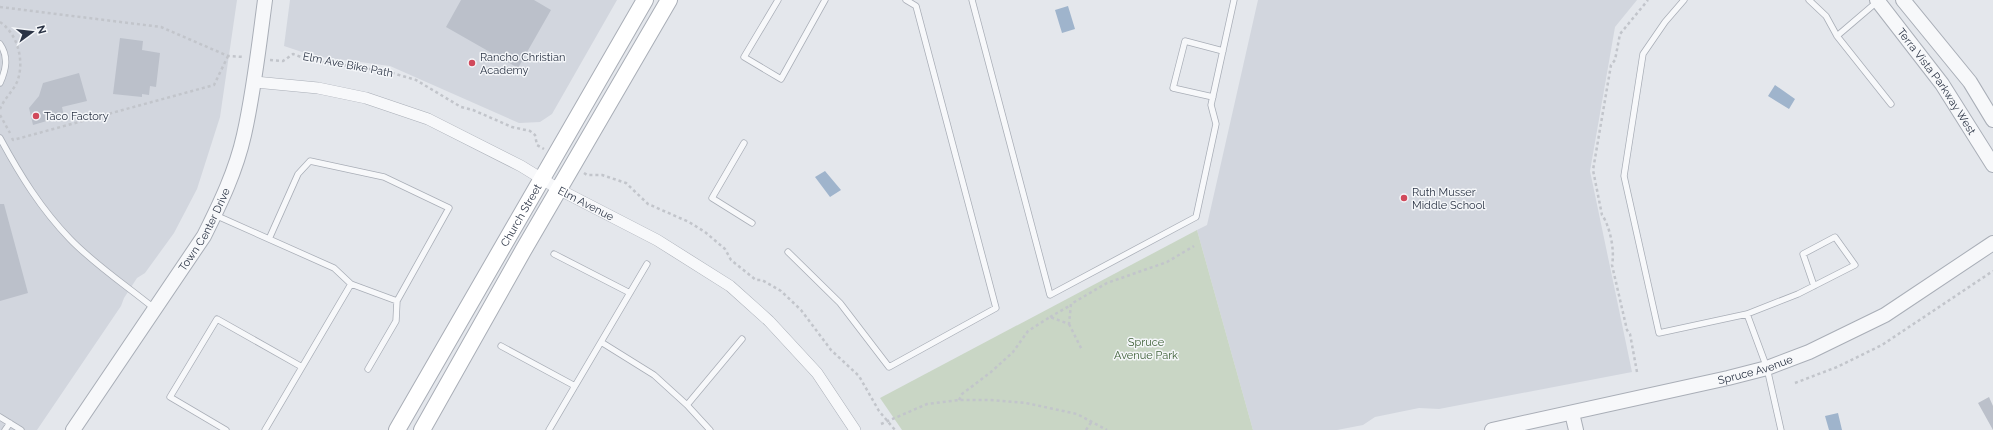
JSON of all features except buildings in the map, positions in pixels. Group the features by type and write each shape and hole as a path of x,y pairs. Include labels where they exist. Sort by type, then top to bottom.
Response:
{"main road":[{"name":"Church Street","path":"397,430 645,0"},
{"name":"Church Street","path":"422,430 669,0"}],"street":[{"name":"Town Center Drive","path":"73,430 204,236 215,215 234,169 244,136 254,82 265,0"},
{"name":"Terra Vista Parkway West","path":"1878,0 1942,84 1993,165"},
{"name":"Terra Vista Parkway West","path":"1903,0 1970,82 1993,120"},
{"name":"Elm Avenue","path":"254,82 318,88 366,98 428,119 508,159 560,190 657,240 730,286 769,321 817,373 855,430"},
{"name":"Spruce Avenue","path":"1492,430 1767,368 1809,352 1884,315 1993,243"},
{"path":"1572,413 1576,430"}],"lane":[{"path":"778,0 744,57 781,79 825,0"},
{"path":"788,252 840,303 889,367 996,308 916,6 906,0"},
{"path":"972,0 1050,295 1196,217 1216,124 1211,105 1212,97 1234,0"},
{"path":"1684,0 1665,22 1643,54 1624,176 1659,333 1747,314 1814,286 1855,265 1835,238 1803,254 1814,286"},
{"path":"1809,0 1826,16 1837,36 1891,104"},
{"path":"1837,36 1878,0"},
{"path":"1212,97 1173,88 1184,41 1223,51"},
{"path":"0,44 6,60 5,72 0,83"},
{"path":"0,138 18,171 44,210 70,240 155,309"},
{"path":"744,143 712,198 752,223"},
{"path":"269,239 298,174 310,161 384,177 449,208 397,302 396,321 368,369"},
{"path":"215,215 334,268 352,284 397,302"},
{"path":"554,254 630,293"},
{"path":"549,430 647,264"},
{"path":"265,430 352,284"},
{"path":"1747,314 1767,368 1781,430"},
{"path":"226,430 170,397 217,319 302,367"},
{"path":"687,405 742,339"},
{"path":"601,342 654,375 687,405 710,430"},
{"path":"501,346 575,386"},
{"path":"0,417 21,430"},
{"path":"5,430 10,423"}],"path":[{"path":"1637,372 1630,334 1627,330 1612,264 1613,257 1606,220 1602,215 1593,170 1611,65 1615,60 1620,34 1648,0"},
{"path":"0,7 161,27 229,56 214,85 13,140 0,116"},
{"name":"Elm Ave Bike Path","path":"283,61 293,54 309,60 389,72 416,80 461,107 473,110 512,127 530,131 535,135 537,145"},
{"path":"587,175 602,175 626,183 648,204 689,222 705,232 725,250 731,260 756,280 762,280 782,292 801,310 831,350 859,376 879,411 888,420 894,430"},
{"path":"959,400 962,394 992,372 1013,352 1028,331 1107,283 1167,262 1194,246"},
{"path":"1795,383 1837,367 1882,345 1993,271"},
{"path":"1071,304 1068,324 1082,350"},
{"path":"1050,317 1068,324"},
{"path":"881,424 927,404 959,400 990,400 1026,404 1077,414 1108,430"},
{"path":"1086,430 1092,421"}],"shaded area":[{"path":"0,0 237,0 220,117 197,189 174,233 145,273 137,278 124,298 121,306 37,430 0,430"},
{"name":"Rancho Christian Academy","path":"290,0 617,0 552,114 540,122 519,123 390,66 314,56 284,46"},
{"name":"Ruth Musser Middle School","path":"1258,0 1637,0 1615,27 1590,171 1632,372 1439,409 1419,408 1375,417 1363,425 1337,430 1253,430 1197,230 1207,225"}],"green space":[{"name":"Spruce Avenue Park","path":"1197,230 1253,430 902,430 880,398"}],"water":[{"path":"1068,6 1075,29 1062,33 1055,10"},
{"path":"1775,85 1795,99 1789,109 1768,96"},
{"path":"825,171 841,190 830,197 815,177"},
{"path":"1838,413 1842,430 1829,430 1825,416"}],"place":[{"name":"Rancho Christian Academy","path":"472,63"},
{"name":"Taco Factory","path":"36,116"},
{"name":"Ruth Musser Middle School","path":"1404,198"}]}
